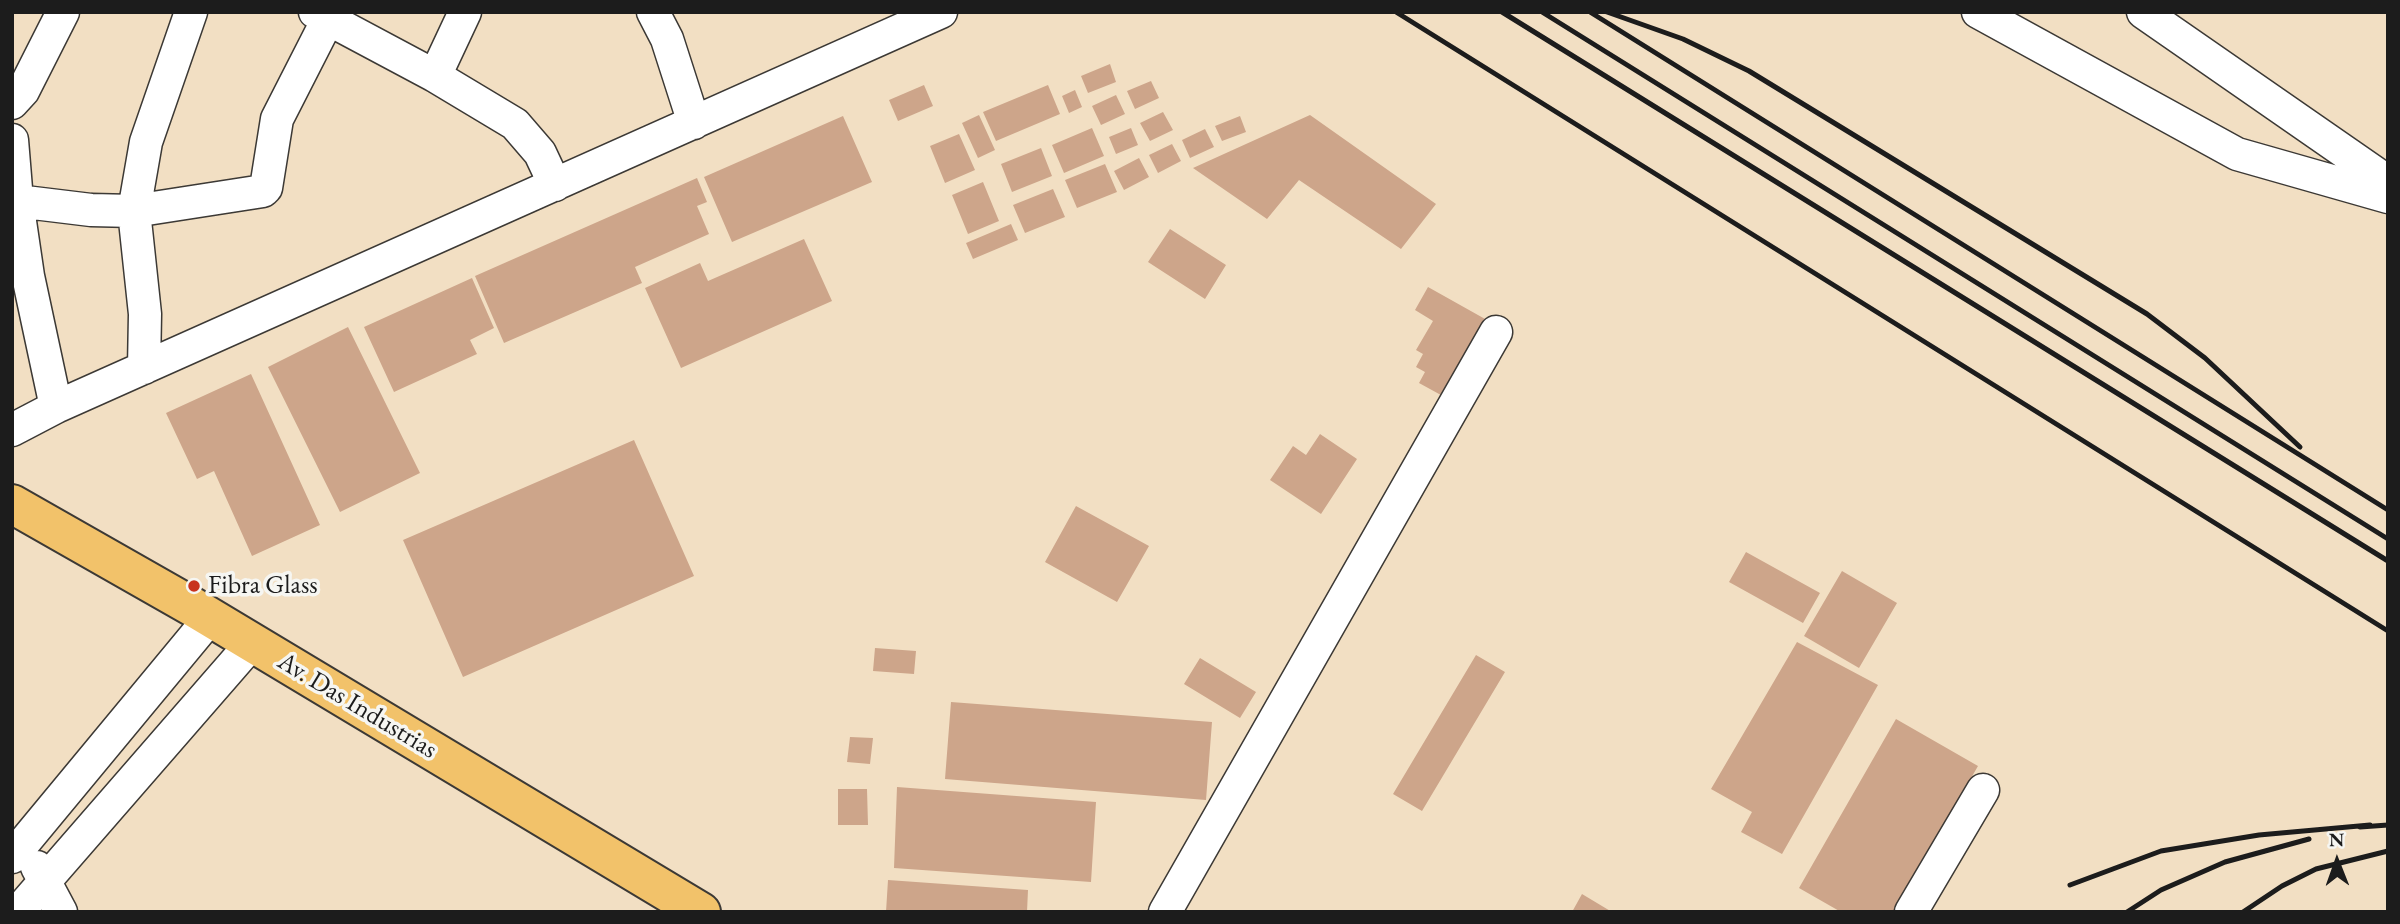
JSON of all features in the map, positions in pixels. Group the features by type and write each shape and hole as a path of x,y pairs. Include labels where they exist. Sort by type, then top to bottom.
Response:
{"main road":[{"name":"Av. Das Industrias","path":"12,504 210,618 701,912"}],"street":[{"path":"12,103 23,90 63,12"},
{"path":"144,368 145,314 134,211 146,142 191,12"},
{"path":"435,75 465,12"},
{"path":"653,12 667,39 694,123"},
{"path":"12,430 56,407 694,123 906,19 941,12"},
{"path":"1978,12 2237,154 2388,197"},
{"path":"2143,12 2388,182"},
{"path":"17,201 92,210 134,211 248,194 266,188 277,119 322,16 435,75 515,124 540,153 555,185"},
{"path":"12,140 19,254 56,407"},
{"path":"1165,912 1496,332"},
{"path":"61,912 46,881 17,851 210,618"},
{"path":"18,908 46,881 252,643"},
{"path":"1911,912 1983,790"}],"building":[{"path":"1110,64 1116,82 1088,93 1081,76"},
{"path":"1151,81 1159,98 1135,109 1127,91"},
{"path":"924,85 933,106 898,121 889,100"},
{"path":"1048,85 1060,114 996,141 983,112"},
{"path":"1075,90 1082,107 1069,113 1062,96"},
{"path":"1116,95 1125,114 1101,125 1092,106"},
{"path":"1163,112 1173,130 1150,141 1140,123"},
{"path":"979,115 995,150 978,158 962,123"},
{"path":"1310,115 1436,204 1401,249 1299,180 1267,219 1193,168"},
{"path":"843,116 872,182 732,242 704,177"},
{"path":"1240,116 1246,132 1222,141 1215,126"},
{"path":"1092,128 1104,156 1064,173 1052,145"},
{"path":"1131,128 1138,145 1116,154 1109,137"},
{"path":"1205,129 1214,147 1190,158 1182,140"},
{"path":"959,134 975,170 945,183 930,146"},
{"path":"1172,144 1181,161 1158,173 1149,155"},
{"path":"1041,148 1052,176 1012,192 1001,164"},
{"path":"1139,158 1149,177 1124,190 1114,171"},
{"path":"1105,164 1117,192 1077,208 1065,180"},
{"path":"697,178 707,202 697,206 709,234 635,267 642,283 504,343 475,276"},
{"path":"983,182 999,221 968,234 952,195"},
{"path":"1053,189 1065,217 1025,233 1013,205"},
{"path":"1011,224 1018,240 973,259 966,243"},
{"path":"1170,229 1226,265 1205,299 1148,262"},
{"path":"804,239 832,301 681,368 645,288 700,263 708,281"},
{"path":"472,278 494,328 470,340 477,354 394,392 364,327"},
{"path":"1428,287 1494,324 1450,400 1419,383 1425,372 1416,367 1423,354 1416,350 1433,321 1415,310"},
{"path":"348,327 420,473 340,512 268,367"},
{"path":"251,374 320,525 252,556 214,471 197,479 166,413"},
{"path":"1320,434 1357,459 1321,514 1270,480 1293,446 1306,455"},
{"path":"634,440 694,576 463,677 403,540"},
{"path":"1076,506 1149,546 1117,602 1045,562"},
{"path":"1746,552 1820,593 1803,623 1729,582"},
{"path":"1842,571 1897,603 1859,668 1804,636"},
{"path":"1797,642 1878,685 1782,854 1741,832 1752,812 1711,789"},
{"path":"875,648 916,651 914,674 873,671"},
{"path":"1476,655 1505,672 1422,811 1393,794"},
{"path":"1200,658 1256,692 1240,718 1184,684"},
{"path":"951,702 1212,722 1206,800 945,779"},
{"path":"1896,719 1978,766 1894,912 1841,912 1799,888"},
{"path":"850,737 873,738 870,764 847,762"},
{"path":"897,787 1096,802 1091,882 894,868"},
{"path":"838,789 867,789 868,825 838,825"},
{"path":"888,880 1028,890 1027,912 886,912"},
{"path":"1582,894 1612,912 1572,912"}],"railway":[{"path":"1396,12 2388,631"},
{"path":"1502,12 2388,561"},
{"path":"1542,12 2388,539"},
{"path":"1590,12 2388,510"},
{"path":"1607,12 1683,39 1749,71 2147,314 2205,358 2300,447"},
{"path":"2070,885 2161,851 2259,835 2370,825"},
{"path":"2360,827 2388,825"},
{"path":"2127,912 2161,890 2225,862 2309,839"},
{"path":"2243,912 2282,886 2316,869 2388,851"}],"place":[{"name":"Fibra Glass","path":"194,586"}]}
